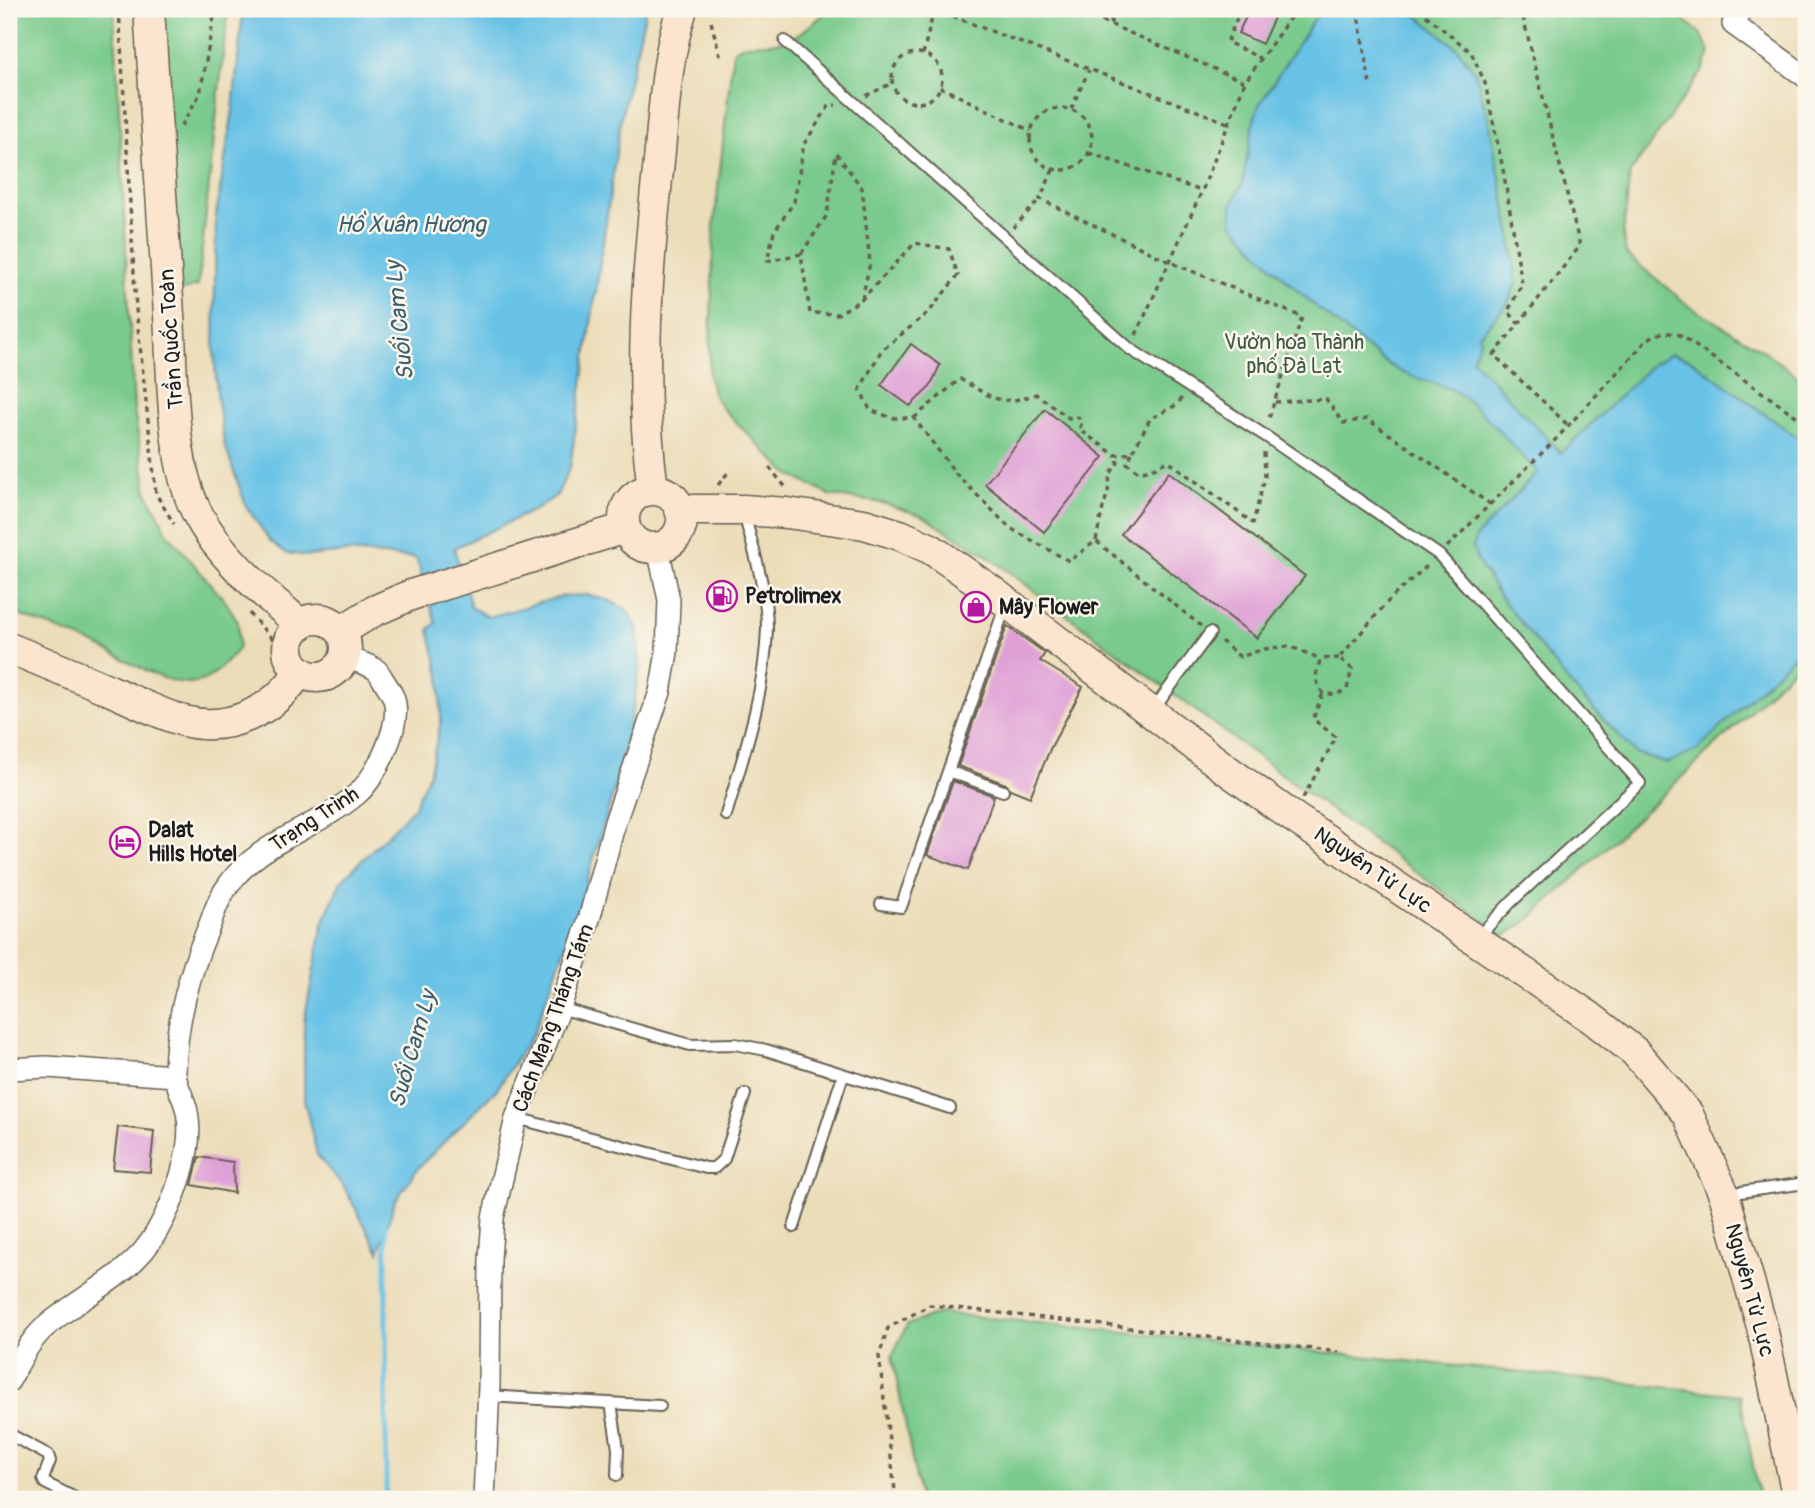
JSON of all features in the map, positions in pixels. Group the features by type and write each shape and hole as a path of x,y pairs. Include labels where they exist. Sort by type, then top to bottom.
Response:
{"main road":[{"name":"Trần Quốc Toản","path":"149,9 173,382 183,474 197,511 218,547 301,625"},
{"path":"653,491 646,438 643,346 667,85 674,35 682,9"},
{"path":"653,491 670,496 680,510 682,519 677,535 672,541 658,548 635,543 625,528 624,519 629,502 636,496 653,491"},
{"name":"Nguyên Tử Lực","path":"680,510 788,513 864,524 932,549 1007,602 1290,815 1590,1017 1635,1052 1688,1114 1724,1194 1762,1327 1798,1499"},
{"path":"343,644 326,621 317,619 294,631 288,648 293,665 300,671 314,677 322,677 336,670 343,644 374,611 411,595 625,528"},
{"path":"9,648 168,715 199,724 230,722 259,712 282,695 300,671"}],"street":[{"path":"1741,9 1733,24 1806,77"},
{"name":"Cách Mạng Tháng Tám","path":"484,1499 489,1259 493,1218 516,1118 560,1007 590,916 615,822 660,692 667,652 669,600 658,548"},
{"name":"Trạng Trình","path":"9,1381 41,1330 133,1261 154,1237 175,1195 189,1126 187,1111 175,1076 178,1029 195,958 223,891 250,861 270,846 355,796 369,783 377,769 395,720 395,701 376,669 343,644"},
{"path":"9,1069 47,1068 175,1076"}],"lane":[{"path":"785,41 1130,349 1264,435 1439,555 1640,783 1511,902 1476,940"},
{"path":"726,815 752,728 762,681 767,626 744,510"},
{"path":"881,904 901,907 1007,602"},
{"path":"1152,712 1210,633"},
{"path":"948,771 1003,792"},
{"path":"560,1007 690,1045 735,1044 766,1050 950,1108"},
{"path":"794,1227 843,1075"},
{"path":"516,1118 714,1168 724,1160 745,1094"},
{"path":"1724,1194 1806,1182"},
{"path":"488,1396 660,1406"},
{"path":"611,1403 618,1449 617,1475"},
{"path":"9,1434 48,1455 50,1461 43,1479 77,1499"}],"path":[{"path":"175,137 200,94 214,16 212,9"},
{"path":"923,54 934,9 1228,124"},
{"path":"1074,9 1245,82"},
{"path":"1110,24 1116,9"},
{"path":"1241,9 1227,43 1260,58"},
{"path":"1130,349 1202,191 1245,82 1296,9"},
{"path":"1357,9 1370,84"},
{"path":"1418,9 1471,52 1485,83 1503,169 1522,284 1508,311 1519,324"},
{"path":"1517,9 1523,17 1580,246 1494,355 1569,426"},
{"path":"711,22 720,59"},
{"path":"914,53 923,54 930,57 941,70 940,87 930,99 915,103 900,96 892,83 892,75 899,60 914,53"},
{"path":"1071,110 1089,70"},
{"path":"801,254 767,261 774,232 794,202 804,144 829,106 854,102 892,83"},
{"path":"940,87 1031,131"},
{"path":"1051,110 1071,110 1080,115 1091,132 1089,153 1083,162 1074,167 1054,170 1037,159 1029,141 1031,131 1035,122 1051,110"},
{"path":"863,299 870,262 862,188 836,153 827,215 801,254 810,313 838,314 863,299 915,243 949,249 958,275 929,312 881,351 860,389 870,410 892,418 914,418 960,379 1002,402 1020,400 1036,394 1069,418 1078,417 1082,423 1079,429 1115,455 1118,463 1108,475 1108,492 1102,507 1096,541 1069,561 1010,528 957,475 914,418"},
{"path":"1089,153 1202,191"},
{"path":"1004,237 1040,199 1054,170"},
{"path":"1040,199 1170,262 1302,317 1264,435 1265,477 1252,523 1168,461 1139,472 1127,463 1150,419 1178,404 1188,387"},
{"path":"1339,658 1391,598 1527,468 1647,340 1657,333 1668,331 1680,335 1806,423"},
{"path":"1274,402 1326,399 1343,422 1367,419 1490,504"},
{"path":"1115,455 1132,453"},
{"path":"769,467 791,494"},
{"path":"718,485 730,470"},
{"path":"1096,541 1240,657 1264,649 1289,646 1321,659 1339,658 1352,670 1347,689 1336,695 1323,693 1316,684 1316,670 1321,659"},
{"path":"1290,815 1307,793 1336,737 1313,719 1323,693"},
{"path":"896,1499 879,1356 888,1328 930,1305 1339,1352"}],"green space":[{"path":"9,9 114,9 134,410 147,492 168,534 226,602 238,622 239,648 215,673 198,682 173,681 159,676 94,644 9,611"},
{"path":"151,9 228,9 198,286 176,292"},
{"name":"Vườn hoa Thành phố Đà Lạt","path":"829,9 1672,9 1702,35 1710,53 1702,72 1630,173 1623,236 1626,254 1689,306 1764,351 1806,383 1806,655 1732,730 1530,919 1504,936 986,555 923,516 882,503 829,495 787,473 723,409 714,396 709,377 714,225 733,51 751,44 789,39 808,28"},
{"path":"940,1313 1740,1395 1759,1499 920,1499 892,1356 907,1325"}],"water":[{"name":"Hồ Xuân Hương","path":"243,9 646,9 622,113 570,467 557,495 537,509 454,548 471,607 489,617 563,596 587,595 608,600 626,609 637,627 640,665 633,708 613,794 577,914 534,1032 497,1089 419,1167 395,1201 379,1252 344,1187 317,1155 304,1099 304,1021 323,923 341,881 413,809 429,774 441,721 440,676 429,629 436,623 416,558 348,552 307,556 286,553 270,541 246,506 224,443 214,348 216,215 233,110"},
{"path":"1323,9 1409,9 1457,48 1475,72 1489,122 1510,231 1516,282 1508,303 1478,336 1481,339 1472,359 1561,453 1654,363 1671,354 1691,360 1806,444 1806,644 1696,751 1667,763 1635,753 1571,685 1500,597 1477,560 1473,547 1476,537 1538,472 1458,393 1394,368 1339,326 1275,269 1232,222 1232,205 1243,182 1258,107"}],"building":[{"path":"1250,9 1278,9 1262,44 1238,33"},
{"path":"911,344 940,365 930,387 910,406 881,385"},
{"path":"1045,409 1104,457 1044,532 985,484"},
{"path":"1169,472 1305,576 1257,638 1121,534"},
{"path":"1007,626 1045,653 1040,661 1083,687 1051,747 1030,797 1010,789 1006,784 958,766"},
{"path":"953,781 994,796 968,870 927,855"},
{"path":"118,1127 154,1131 150,1172 113,1169"},
{"path":"199,1157 233,1162 234,1193 192,1185"}],"waterway":[{"name":"Suối Cam Ly","path":"386,1226 386,1499"}],"place":[{"name":"Petrolimex","path":"722,596"},
{"name":"Mây Flower","path":"976,607"},
{"name":"Dalat Hills Hotel","path":"125,842"}]}
